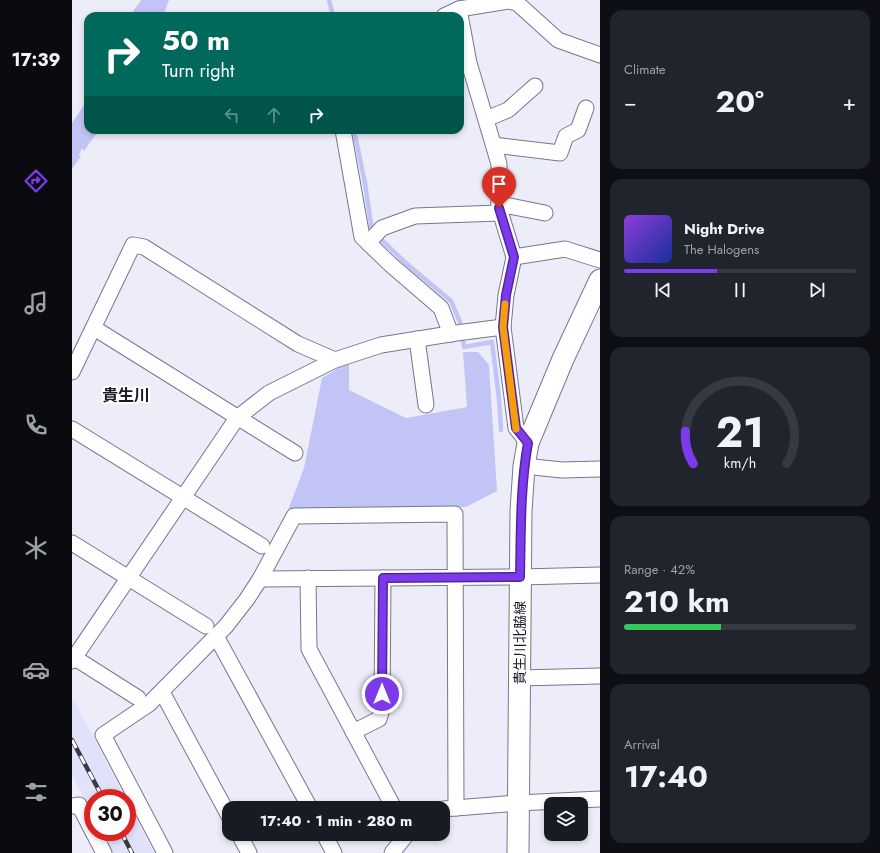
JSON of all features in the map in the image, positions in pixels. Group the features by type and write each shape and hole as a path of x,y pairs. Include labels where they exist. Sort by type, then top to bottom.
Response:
{"main road":[{"name":"貴生川北脇線","path":"518,853 521,510 524,466 528,443 563,359 597,294"}],"street":[{"path":"453,12 459,9 508,1 517,3 558,40 600,55"},
{"path":"464,36 469,63 499,164 499,208 514,257 506,295 503,327 516,428 528,443"},
{"path":"486,119 508,110 535,86"},
{"path":"494,145 560,152 566,136 578,130 586,108"},
{"path":"344,134 362,238 441,308 458,333"},
{"path":"368,243 382,228 415,216 499,208 546,213"},
{"path":"72,372 133,245 144,247 298,344 335,360"},
{"path":"514,257 565,249 600,260"},
{"path":"138,698 74,659 238,418 269,393 335,360 381,345 503,327"},
{"path":"94,328 295,454"},
{"path":"416,339 426,405"},
{"path":"72,429 262,546"},
{"path":"524,466 562,470 600,469"},
{"path":"165,853 103,735 150,704 162,692 211,631 247,599 260,579 294,516 455,514 456,578 450,809 518,803 600,799"},
{"path":"72,543 211,631 306,801"},
{"path":"260,579 456,578 600,575"},
{"path":"308,578 310,649 390,801"},
{"path":"353,732 379,719 382,709 383,578"},
{"path":"520,678 600,676"},
{"path":"162,692 222,803"},
{"path":"72,806 79,805 84,815"},
{"path":"98,841 104,853"},
{"path":"243,841 249,853"},
{"path":"328,841 334,853"},
{"path":"392,853 401,841"}],"shaded area":[{"path":"72,701 75,702 120,789 84,789 84,798 72,775"},
{"path":"136,819 154,853 113,853 107,841 136,841"}],"water":[{"path":"141,0 169,0 164,12 133,12"},
{"path":"84,105 84,134 96,134 84,151 82,148 79,155 81,156 72,169 72,123"},
{"path":"463,352 478,352 489,365 497,491 466,507 288,510 304,468 322,378 349,362 349,390 406,418 467,407"}],"waterway":[{"path":"329,0 332,12"},
{"path":"355,134 365,183 372,231 407,264 451,301 460,322 464,347 492,342 501,430"}],"railway":[{"path":"72,740 98,789"},
{"path":"126,841 132,853"}],"slow traffic":[{"path":"505,304 503,327 516,429"}],"district":[{"name":"貴生川","path":"126,395"}],"route":[{"path":"382,694 383,578 520,577 521,510 524,466 528,443 516,428 503,327 506,295 514,257 499,208"}]}
